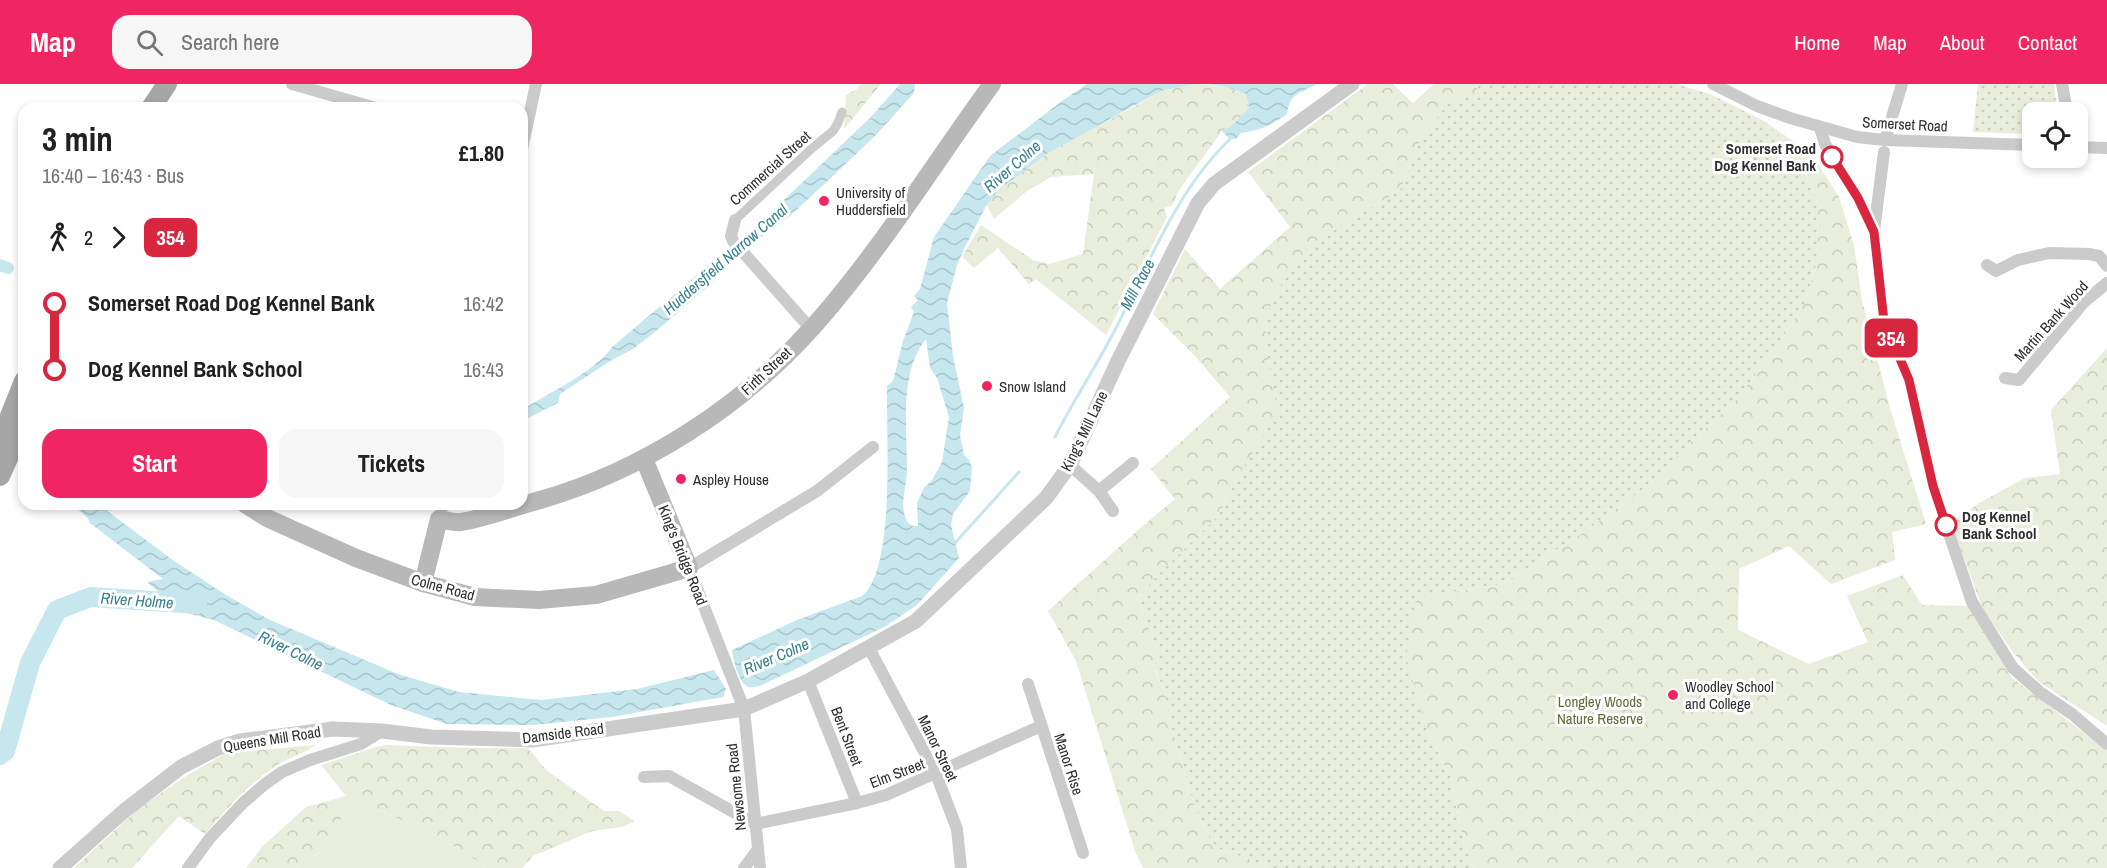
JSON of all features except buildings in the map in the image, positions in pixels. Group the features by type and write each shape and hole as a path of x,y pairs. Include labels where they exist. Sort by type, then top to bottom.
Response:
{"main road":[{"path":"140,102 151,84"},
{"path":"155,102 167,84"},
{"name":"Firth Street","path":"528,503 559,494 644,459 731,403 771,369 811,329 849,284 992,84"},
{"path":"0,476 5,448 18,423"},
{"name":"King's Bridge Road","path":"644,459 689,568"},
{"name":"Colne Road","path":"254,510 267,518 356,558 423,583 475,597 539,600 596,595 689,568"},
{"name":"Firth Street","path":"441,512 459,523 504,510"},
{"path":"423,583 441,512"}],"street":[{"path":"292,84 355,102"},
{"path":"528,121 536,84"},
{"name":"King's Mill Lane","path":"742,706 808,681 916,621 1046,498 1070,465 1118,361 1198,203 1214,184 1352,84"},
{"name":"Somerset Road","path":"1713,84 1757,106 1820,128 1857,136 1885,146 2022,145"},
{"path":"1902,84 1885,146 1874,232 1884,321 1909,380 1933,486 1971,602 2013,668 2041,693 2072,714 2107,744"},
{"path":"2062,84 2065,102"},
{"name":"Commercial Street","path":"811,329 731,236 735,220 833,131 842,112"},
{"path":"1820,128 1825,144 1858,198 1874,232"},
{"path":"2088,147 2107,148"},
{"path":"1993,273 2018,260 2049,253 2099,256 2107,266"},
{"name":"Martin Bank Wood","path":"2005,378 2020,386 2085,302 2107,283"},
{"path":"689,568 817,491 873,447"},
{"path":"1100,491 1133,463"},
{"path":"1070,465 1100,491 1113,511"},
{"name":"King's Bridge Road","path":"689,568 742,706"},
{"name":"Manor Street","path":"869,648 936,774 957,829 961,868"},
{"name":"Bent Street","path":"808,681 856,804"},
{"name":"Manor Rise","path":"1028,684 1083,853"},
{"name":"Damside Road","path":"382,731 431,737 532,740 742,706"},
{"name":"Newsome Road","path":"742,706 760,868"},
{"name":"Elm Street","path":"755,824 856,804 886,795 1041,726"},
{"name":"Queens Mill Road","path":"60,868 124,811 174,772 218,748 240,741 333,729 382,731"},
{"path":"188,868 217,831 243,803 265,784 282,772 310,760 361,744 382,731"},
{"path":"644,777 669,776 755,824"},
{"path":"744,868 758,849"}],"green space":[{"path":"861,84 881,84 844,129 846,95"},
{"path":"1195,84 1224,86 1246,94 1249,108 1233,124 1222,131 1179,190 1172,206 1164,208 1167,217 1106,335 1036,279 1029,284 998,248 974,268 962,257 981,225 1033,260 1050,264 1083,254 1094,174 1051,177 1027,191 994,219 986,204 1002,188 1048,153 1070,140 1161,91"},
{"path":"1368,84 1393,84 1413,103 1434,84 1480,84 1474,93 1447,105 1421,138 1400,190 1308,246 1275,294 1267,318 1266,343 1278,412 1235,481 1218,516 1138,598 1157,650 1155,671 1165,693 1168,715 1195,808 1214,847 1274,868 1143,868 1135,851 1076,661 1048,611 1175,499 1151,469 1230,397 1195,356 1153,314 1185,249 1220,289 1290,227 1248,172"},
{"path":"1480,84 1677,84 1710,94 1764,121 1796,151 1818,203 1817,262 1805,303 1773,352 1736,400 1650,484 1580,535 1502,584 1416,598 1426,728 1450,776 1464,844 1475,868 1274,868 1214,847 1195,808 1168,715 1165,693 1155,669 1157,650 1138,598 1218,516 1235,481 1270,374 1266,343 1267,318 1274,294 1307,246 1400,190 1421,138 1447,104 1474,93"},
{"path":"1978,84 2054,84 2056,102 2022,102 2022,134 1973,132"},
{"name":"Longley Woods Nature Reserve","path":"1764,121 1812,154 1839,197 1854,245 1862,301 1890,408 1926,524 1892,532 1895,560 1831,584 1789,546 1739,569 1738,630 1809,664 1868,642 1847,596 1903,575 1922,605 1968,606 2012,678 2107,750 2107,868 1475,868 1464,844 1450,776 1426,728 1406,657 1416,598 1502,584 1580,535 1650,484 1736,400 1773,352 1805,303 1817,262 1818,203 1796,151"},
{"path":"2107,348 2107,726 2039,682 2013,652 1983,610 1951,522 1981,502 2025,478 2060,474 2051,410"},
{"path":"316,745 262,776 205,834 179,816 132,868 74,868 138,809 186,776 226,753"},
{"path":"386,745 528,748 546,770 604,811 619,811 634,821 622,827 592,831 533,856 522,868 489,868 435,835 352,798 326,848 296,868 246,868 262,847 306,807 346,796 321,765"},
{"path":"352,798 435,835 489,868 296,868 326,848"}],"water":[{"path":"900,84 915,84 914,93 875,136 791,215 732,260 712,283 633,349 610,361 560,394 558,403 528,418 528,406 594,365 612,347 722,254 732,252 870,118"},
{"name":"River Colne","path":"1087,84 1195,84 1161,91 1048,153 1002,188 987,204 966,245 957,265 947,303 953,356 964,408 960,435 964,455 972,468 970,491 953,514 951,525 959,558 917,605 886,626 760,686 745,685 737,671 732,650 797,620 862,596 873,581 885,530 888,465 887,386 893,381 903,341 914,312 911,307 918,300 914,296 920,289 934,237 990,156","holes":["926,339 930,368 937,378 949,417 942,462 932,480 924,488 917,503 918,526 916,526 907,521 903,505 907,470 906,402 912,367 917,352"]},
{"path":"1205,84 1317,84 1293,97 1287,114 1281,118 1260,129 1241,133 1236,139 1230,139 1222,131 1233,124 1249,108 1246,94 1224,86"},
{"name":"River Colne","path":"78,510 106,510 170,558 226,595 270,620 398,674 459,692 541,700 637,689 714,670 726,689 723,697 612,717 533,725 447,724 391,705 214,620 183,612 147,582 163,579 90,523 88,518"}],"waterway":[{"name":"Mill Race","path":"1055,437 1110,340 1180,203 1211,159 1230,139"},
{"name":"Huddersfield Narrow Canal","path":"0,265 8,268"},
{"name":"Mill Race","path":"955,543 1019,472"},
{"name":"River Holme","path":"0,755 5,751 30,663 57,610 91,597 197,604"}],"bus line":[{"name":"354","path":"1832,157 1858,198 1874,232 1884,321 1909,380 1933,486 1946,525"}],"place":[{"name":"Somerset Road Dog Kennel Bank","path":"1832,157"},
{"name":"University of Huddersfield","path":"824,201"},
{"name":"Snow Island","path":"987,386"},
{"name":"Aspley House","path":"681,479"},
{"name":"Dog Kennel Bank School","path":"1946,525"},
{"name":"Woodley School and College","path":"1673,695"}]}
